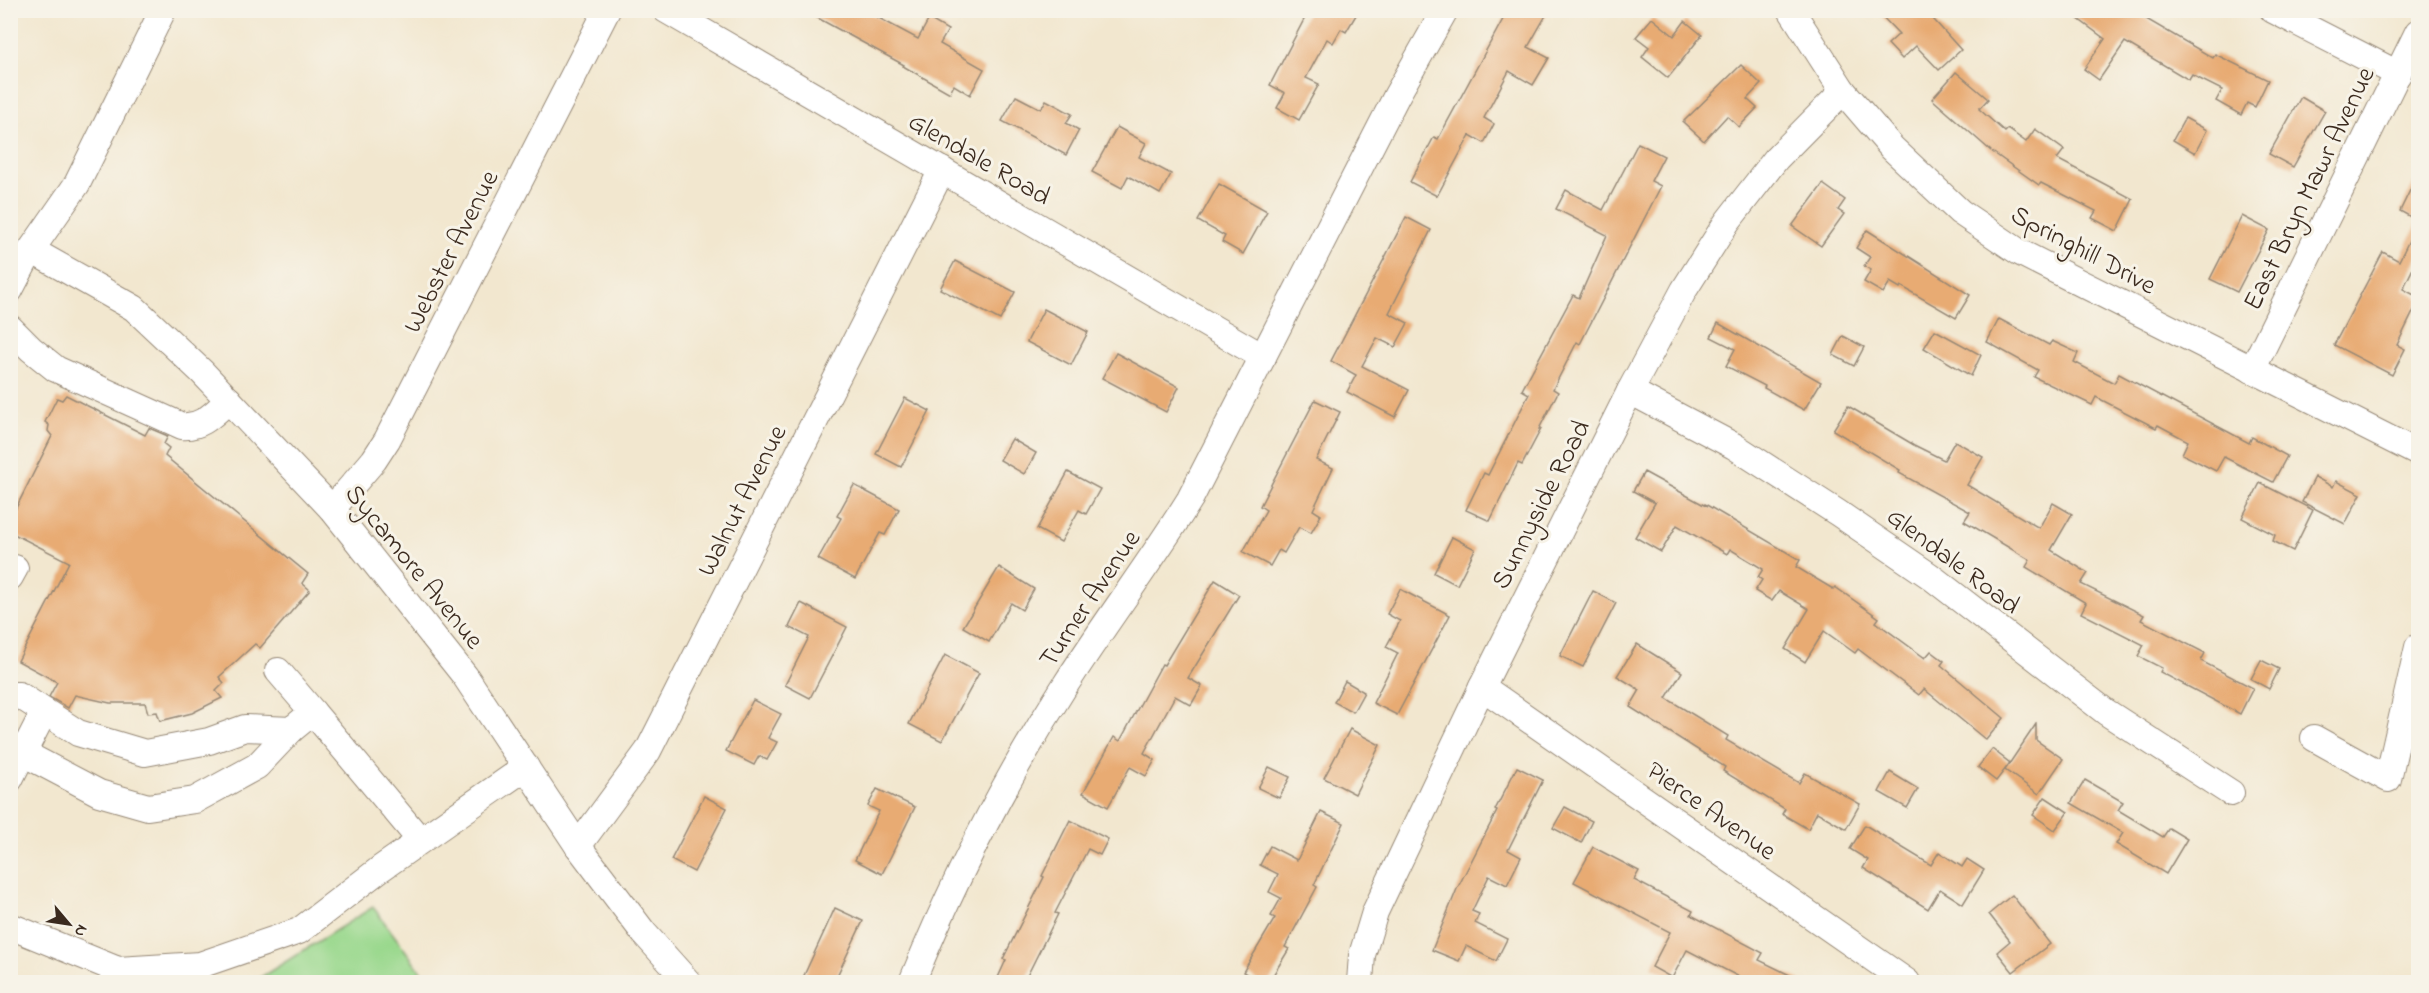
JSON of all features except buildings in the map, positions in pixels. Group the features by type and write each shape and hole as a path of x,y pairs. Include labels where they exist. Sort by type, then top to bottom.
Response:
{"street":[{"path":"10,290 31,250 77,184 163,10"},
{"name":"Webster Avenue","path":"332,509 374,460 387,440 607,10"},
{"name":"Glendale Road","path":"666,10 1263,357"},
{"name":"Turner Avenue","path":"912,982 992,809 1065,684 1157,553 1190,499 1407,77 1445,10"},
{"name":"Springhill Drive","path":"1791,10 1843,91 1909,167 1960,212 2009,245 2418,453"},
{"path":"2272,10 2398,74"},
{"name":"East Bryn Mawr Avenue","path":"2252,370 2418,32"},
{"name":"Sunnyside Road","path":"1360,982 1362,955 1375,912 1482,687 1630,391 1684,290 1726,222 1776,159 1843,91"},
{"name":"Walnut Avenue","path":"578,846 648,751 942,170"},
{"name":"Sycamore Avenue","path":"31,250 134,308 229,400 332,509 465,676 578,846 644,933 688,982"},
{"path":"10,328 31,349 57,369 182,426 194,427 229,400"},
{"name":"Glendale Road","path":"1630,391 1734,446 1838,513 1930,576 2048,670 2106,712 2231,793"},
{"path":"2314,738 2388,779 2418,647"},
{"path":"278,671 420,840"},
{"name":"Pierce Avenue","path":"1482,687 1907,982"},
{"path":"10,695 19,695 78,733 145,753 209,741 245,728 291,730"},
{"path":"10,779 17,749 45,712"},
{"path":"17,749 99,793 148,807 195,800 257,766 291,730 313,712"},
{"path":"10,926 120,976 200,965 299,931 380,868 526,767"}],"green space":[{"path":"373,907 429,982 253,982"}]}
